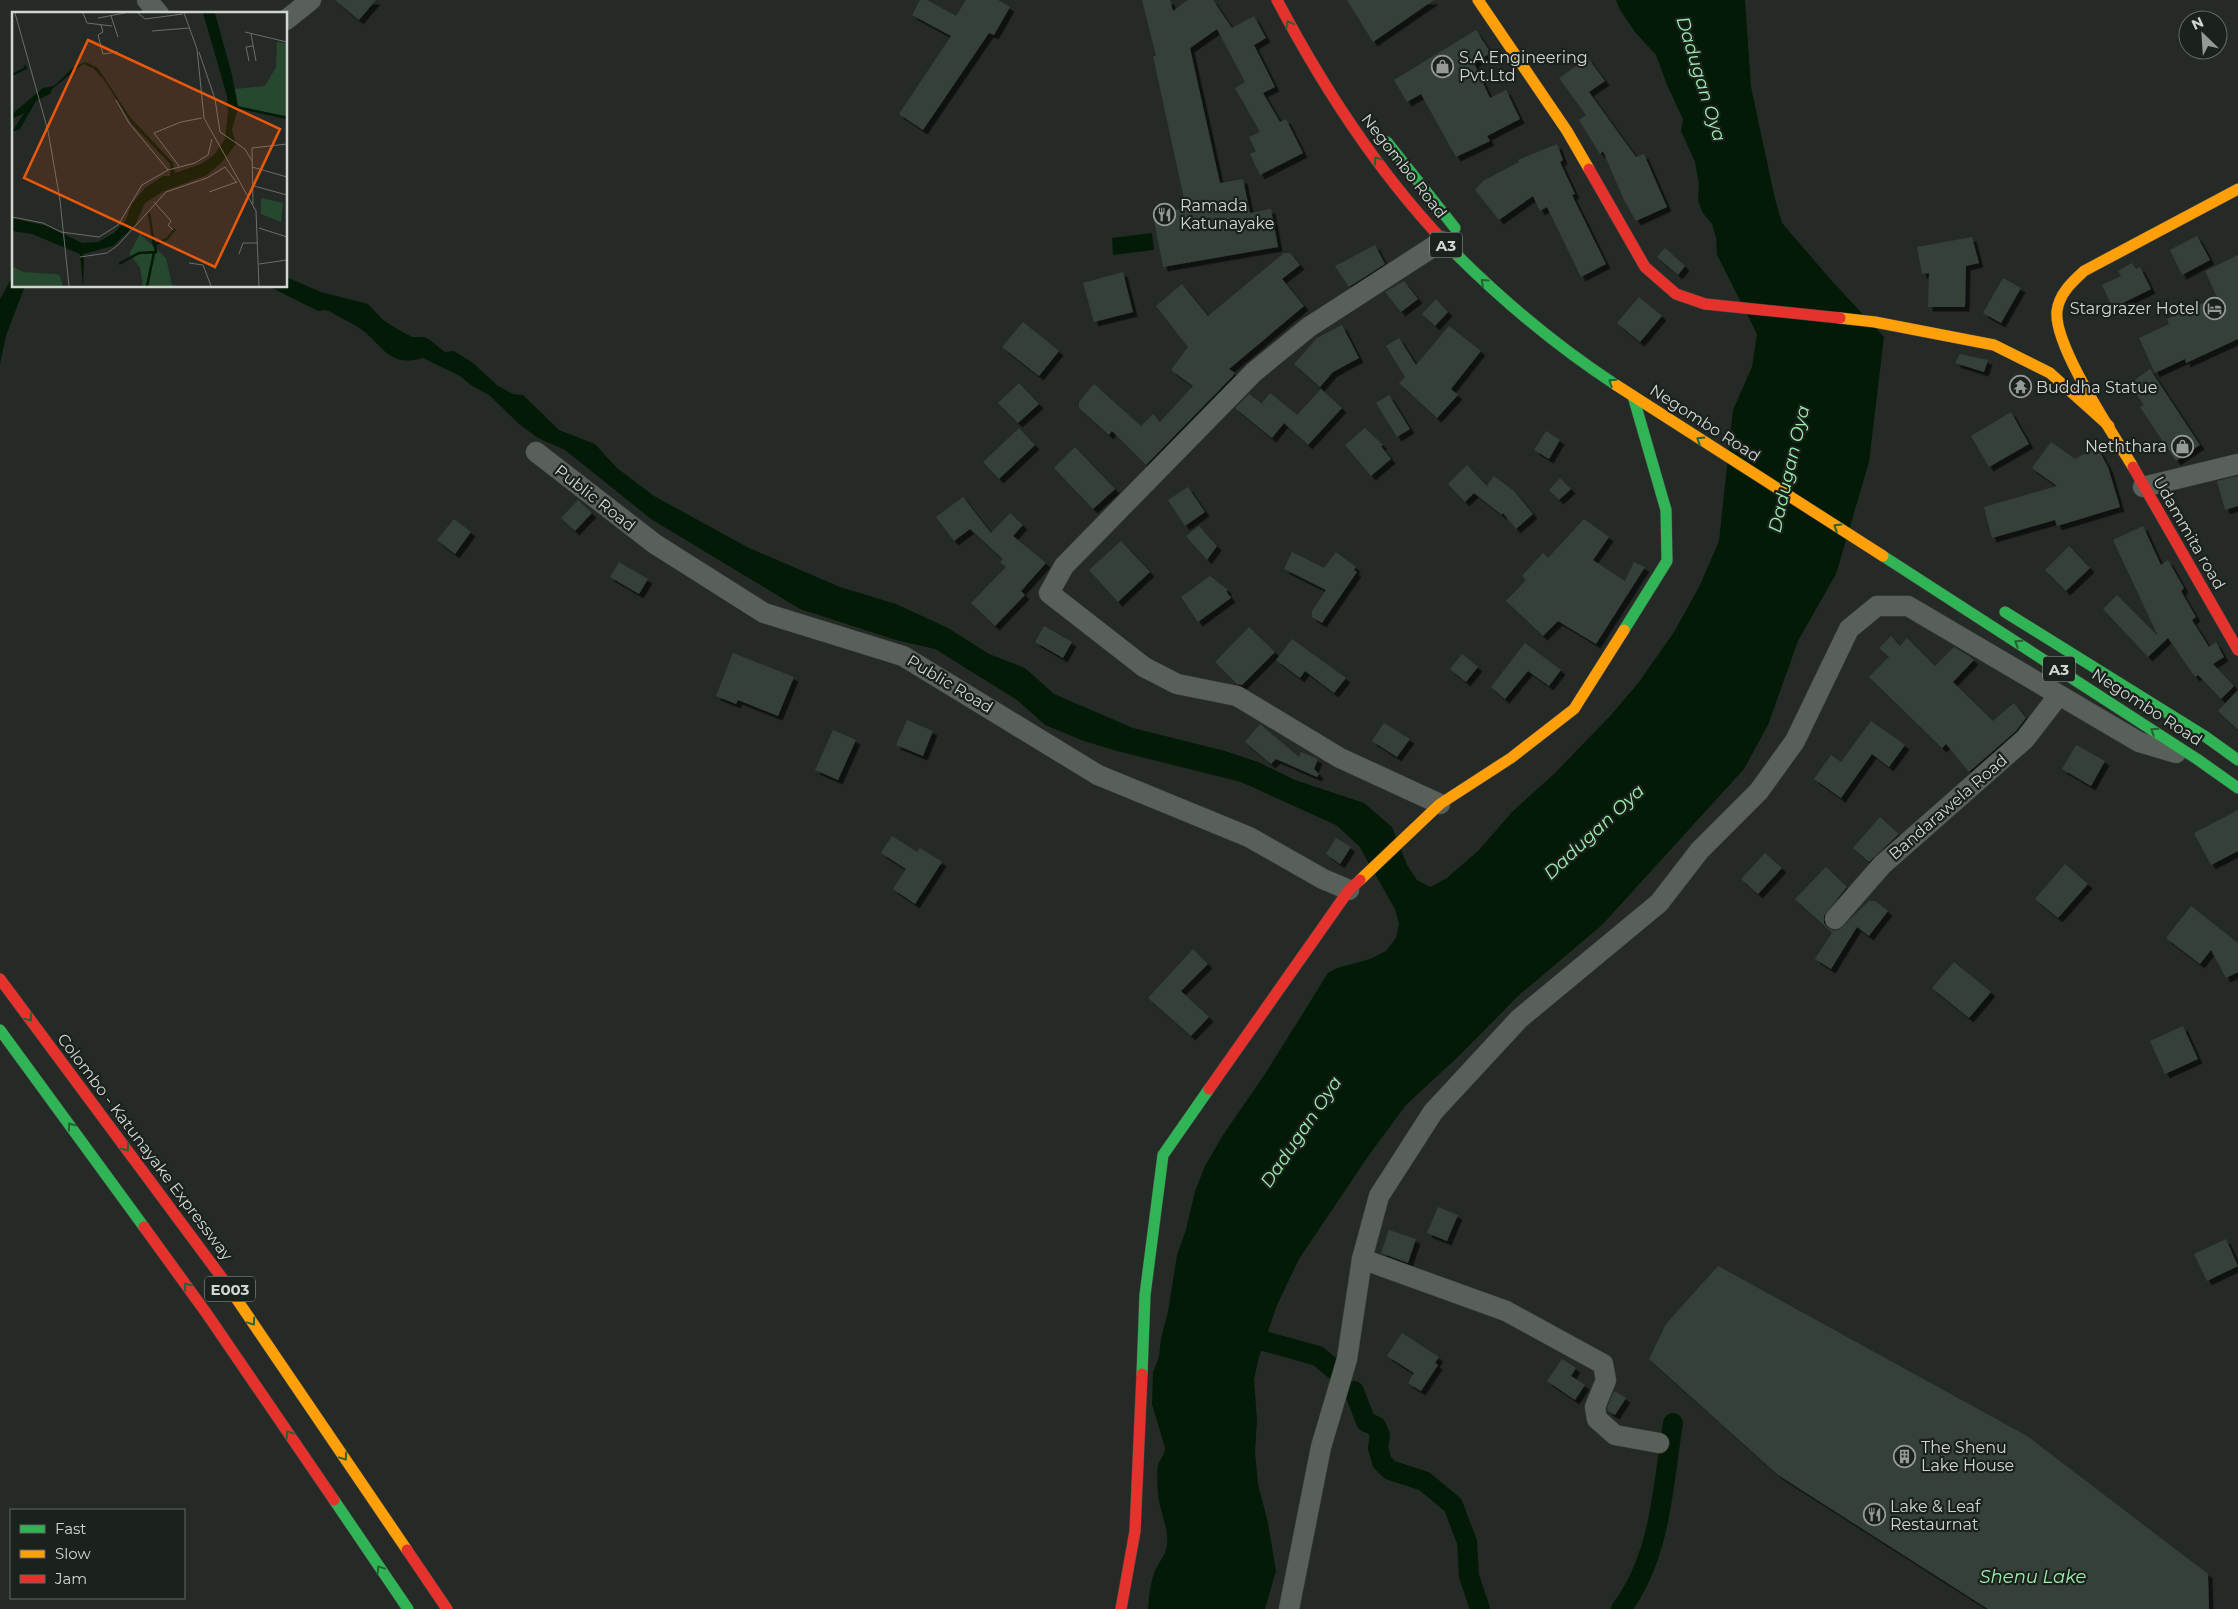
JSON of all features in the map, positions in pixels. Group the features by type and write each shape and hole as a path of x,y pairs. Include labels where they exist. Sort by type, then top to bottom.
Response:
{"main road":[{"name":"Negombo Road","path":"1277,0 1306,54 1338,106 1406,199 1442,241 1513,308 1586,365 2197,759 2238,788"},
{"path":"1478,0 1567,131 1644,267 1676,294 1705,304 1875,322 1994,345 2050,372 2109,426"},
{"name":"Negombo Road","path":"1378,130 1462,236"},
{"name":"Udammita road","path":"2238,189 2084,271 2071,281 2059,299 2057,321 2059,337 2142,487 2238,650"},
{"path":"1121,1609 1135,1531 1145,1295 1163,1155 1349,890 1440,804 1511,758 1574,709 1667,561 1666,510 1633,396"},
{"name":"Negombo Road","path":"1999,608 2206,737 2238,760"},
{"name":"Colombo - Katunayake Expressway","path":"0,979 224,1281 447,1609"},
{"name":"E003","path":"0,1030 207,1314 408,1609"}],"street":[{"path":"147,0 157,12"},
{"path":"288,18 311,0"},
{"path":"1440,804 1340,758 1238,696 1178,684 1144,667 1049,593 1064,566 1254,372 1309,327 1442,241"},
{"name":"Public Road","path":"536,452 655,544 764,613 903,656 1098,774 1249,837 1323,879 1349,890"},
{"path":"2142,487 2238,464"},
{"path":"1288,1609 1321,1447 1346,1359 1362,1259 1379,1196 1433,1112 1519,1019 1659,903 1700,850 1759,791 1795,741 1849,629 1877,606 1908,606 2139,742 2197,759"},
{"name":"Bandarawela Road","path":"1835,919 1882,865 2025,739 2059,695"},
{"path":"1362,1259 1506,1311 1603,1364 1606,1380 1596,1408 1598,1419 1615,1435 1659,1443"}],"water":[{"name":"Dadugan Oya","path":"1616,0 1745,0 1751,87 1782,223 1884,337 1869,462 1836,574 1798,641 1768,725 1744,769 1602,925 1518,996 1461,1054 1406,1105 1369,1155 1299,1259 1277,1305 1259,1357 1254,1379 1257,1420 1255,1452 1258,1484 1268,1523 1276,1571 1265,1609 1148,1609 1152,1580 1167,1544 1165,1524 1158,1498 1157,1482 1158,1465 1165,1448 1152,1404 1153,1372 1159,1357 1177,1255 1186,1230 1195,1191 1205,1166 1328,973 1337,968 1370,959 1386,951 1396,938 1399,924 1395,909 1359,846 1336,825 1241,782 1117,751 1084,741 1045,725 1017,700 935,649 896,640 800,609 651,519 565,450 538,438 519,424 489,395 472,386 460,376 423,358 404,360 390,356 360,328 329,311 318,311 272,288 288,288 288,278 321,292 368,304 383,320 399,330 412,337 424,337 445,352 454,351 473,363 498,386 513,394 523,395 559,430 595,444 617,468 654,496 749,548 840,587 896,604 948,628 989,654 1025,668 1054,694 1133,728 1225,751 1258,762 1295,780 1364,803 1392,827 1407,865 1417,880 1430,887 1447,878 1479,850 1512,812 1555,773 1611,715 1639,682 1674,632 1700,585 1719,541 1733,410 1752,367 1757,334 1717,255 1716,237 1712,224 1702,212 1698,200 1699,184 1695,162 1681,131 1683,119 1667,85 1656,55 1635,32 1620,10"},
{"path":"1152,233 1154,250 1113,255 1112,238"},
{"path":"12,278 12,288 24,288 6,336 0,364 0,299"}],"building":[{"path":"335,0 376,0 359,20"},
{"path":"920,0 927,0 956,16 966,0 998,0 1010,7 994,35 989,33 923,130 899,114 951,36 912,15"},
{"path":"1142,0 1170,0 1173,11 1188,0 1213,0 1232,28 1254,16 1266,38 1254,45 1275,87 1263,93 1280,122 1286,119 1303,153 1260,175 1250,154 1256,151 1249,137 1260,132 1235,88 1245,82 1217,29 1190,48 1220,183 1243,179 1250,213 1271,209 1278,247 1163,267 1153,215 1186,208 1153,56 1156,56"},
{"path":"1347,0 1434,0 1373,42"},
{"path":"1476,30 1491,53 1474,63 1490,98 1506,90 1520,119 1487,136 1490,141 1456,157 1421,94 1407,102 1394,80"},
{"path":"1588,58 1605,81 1589,92 1636,157 1644,154 1667,207 1636,221 1624,200 1603,151 1600,154 1579,120 1586,115 1559,78"},
{"path":"1557,144 1563,160 1560,162 1575,194 1572,195 1606,264 1581,277 1547,207 1540,211 1533,196 1499,220 1475,190 1483,181 1519,162 1518,160"},
{"path":"2197,236 2210,260 2182,275 2170,250"},
{"path":"1972,237 1979,263 1966,266 1965,307 1928,307 1929,273 1922,274 1917,247"},
{"path":"1375,245 1385,264 1349,287 1335,266"},
{"path":"1665,248 1685,266 1678,275 1657,257"},
{"path":"1284,253 1290,253 1300,265 1282,279 1304,306 1229,369 1235,373 1232,377 1146,465 1112,431 1109,435 1079,408 1079,402 1094,384 1141,426 1153,414 1160,422 1193,386 1171,370 1188,347 1156,306 1182,284 1208,316"},
{"name":"Stargrazer Hotel","path":"2238,255 2238,339 2186,363 2185,359 2155,373 2139,338 2169,324 2167,319 2217,297 2205,271"},
{"path":"2132,263 2136,269 2140,267 2151,289 2113,308 2102,285 2121,276 2118,271"},
{"path":"1123,272 1133,312 1094,322 1083,283"},
{"path":"2003,278 2021,288 2001,323 1983,313"},
{"path":"1404,281 1418,299 1401,312 1385,292"},
{"path":"1639,297 1662,316 1640,342 1617,323"},
{"path":"1436,299 1448,312 1435,326 1422,314"},
{"path":"1023,322 1059,351 1039,376 1002,347"},
{"path":"1342,325 1359,358 1333,372 1320,387 1294,364 1317,338"},
{"path":"1449,326 1481,351 1451,389 1458,395 1437,418 1399,383 1405,377 1386,346 1399,338 1416,365"},
{"path":"1960,354 1988,360 1984,372 1955,363"},
{"path":"2150,369 2200,445 2176,461 2140,407 2144,405 2129,384"},
{"path":"1019,383 1039,404 1018,423 998,403"},
{"path":"1321,389 1342,408 1308,445 1284,423 1272,438 1235,408 1249,394 1268,408 1262,403 1270,393 1297,415"},
{"path":"1389,395 1410,429 1397,437 1376,403"},
{"path":"2011,412 2029,444 1989,467 1971,436"},
{"path":"1019,428 1035,445 999,479 983,462"},
{"path":"1365,428 1383,445 1381,446 1391,459 1371,476 1345,445"},
{"path":"1546,431 1560,440 1549,459 1534,450"},
{"path":"2051,442 2075,459 2097,447 2108,467 2120,507 2057,526 2055,520 1992,538 1984,507 2057,486 2032,468"},
{"path":"1075,447 1115,489 1093,509 1054,468"},
{"path":"1467,465 1487,486 1494,476 1514,491 1533,514 1516,529 1503,513 1502,515 1474,493 1465,502 1448,484"},
{"path":"2238,476 2238,506 2225,510 2217,481"},
{"path":"1560,478 1571,489 1559,500 1549,490"},
{"path":"1188,487 1205,512 1185,526 1168,500"},
{"path":"963,497 991,533 1010,513 1023,525 1013,536 1046,563 1021,591 1025,595 995,626 971,603 1006,567 1000,562 1003,559 970,529 954,541 936,517"},
{"path":"578,500 592,513 575,531 561,518"},
{"path":"454,519 471,532 455,554 437,540"},
{"path":"1584,519 1609,537 1593,560 1625,581 1634,562 1645,567 1596,644 1558,621 1543,636 1506,601 1526,580 1522,576 1543,553 1548,558"},
{"path":"1199,526 1217,546 1207,560 1186,536"},
{"path":"2143,526 2161,565 2168,560 2184,588 2181,591 2196,617 2192,620 2209,647 2216,642 2224,657 2213,664 2234,686 2221,699 2198,675 2195,677 2168,638 2148,657 2103,609 2117,595 2158,636 2113,540"},
{"path":"1121,541 1150,572 1118,602 1089,570"},
{"path":"2069,546 2090,568 2066,591 2045,570"},
{"path":"1292,552 1324,568 1336,552 1356,567 1354,570 1357,572 1322,623 1312,617 1312,611 1326,590 1284,569"},
{"path":"619,562 648,579 639,594 610,577"},
{"path":"1210,576 1228,590 1226,591 1231,598 1198,622 1181,597"},
{"path":"1044,626 1072,642 1063,658 1035,642"},
{"path":"1249,627 1275,652 1242,685 1237,684 1215,662"},
{"path":"1891,636 1900,646 1907,638 1935,666 1954,647 1969,656 1974,660 1953,682 1993,721 2014,703 2026,718 2016,731 1969,772 1946,744 1942,748 1869,677 1889,657 1879,648"},
{"path":"1292,639 1346,678 1334,693 1305,671 1300,678 1276,660"},
{"path":"1525,643 1561,670 1549,686 1528,671 1505,699 1491,687"},
{"path":"733,653 794,677 778,716 738,700 736,704 716,696"},
{"path":"1462,654 1478,667 1466,682 1450,669"},
{"path":"2238,690 2238,730 2218,711"},
{"path":"907,720 933,731 923,756 896,745"},
{"path":"1871,721 1905,745 1889,767 1872,754 1841,798 1814,779 1831,755 1841,762"},
{"path":"1384,723 1410,739 1397,757 1372,741"},
{"path":"1260,724 1299,757 1301,752 1318,759 1314,769 1319,774 1317,777 1276,759 1271,764 1245,742"},
{"path":"833,730 856,740 838,780 815,770"},
{"path":"2076,745 2105,761 2091,786 2062,769"},
{"path":"2238,810 2238,851 2211,865 2194,833"},
{"path":"1880,817 1899,834 1869,862 1853,848"},
{"path":"892,836 917,852 920,848 942,862 915,904 893,889 906,869 881,853"},
{"path":"1336,838 1351,847 1340,864 1326,854"},
{"path":"1765,853 1782,868 1758,894 1741,879"},
{"path":"2065,864 2088,884 2058,918 2035,899"},
{"path":"1826,867 1847,887 1824,916 1824,923 1828,928 1833,931 1839,930 1869,901 1875,901 1888,911 1869,936 1857,927 1831,969 1815,959 1832,933 1795,899"},
{"path":"2191,906 2238,943 2238,972 2226,978 2211,950 2200,964 2166,938"},
{"path":"1193,949 1208,964 1181,991 1209,1017 1191,1036 1148,998"},
{"path":"1954,962 1991,992 1969,1018 1932,988"},
{"path":"2183,1026 2198,1059 2165,1074 2150,1041"},
{"path":"1438,1207 1458,1215 1447,1241 1427,1233"},
{"path":"1389,1230 1416,1239 1408,1263 1381,1253"},
{"path":"2226,1239 2238,1266 2207,1281 2194,1254"},
{"name":"The Shenu Lake House","path":"1718,1266 2027,1436 2208,1574 2209,1609 1988,1609 1778,1475 1649,1359 1666,1324"},
{"path":"1402,1333 1439,1357 1435,1363 1438,1365 1421,1391 1408,1383 1414,1373 1387,1356"},
{"path":"1562,1359 1576,1368 1571,1376 1585,1385 1575,1400 1547,1381"},
{"path":"1614,1391 1626,1398 1615,1415 1608,1411 1607,1408"}],"waterway":[{"path":"1240,1331 1264,1341 1318,1356 1336,1371"},
{"path":"1354,1391 1366,1422 1376,1426 1380,1435 1378,1448 1382,1462 1390,1470 1424,1481 1453,1505 1467,1542 1469,1576 1480,1609"},
{"path":"1621,1609 1645,1567 1652,1544 1663,1495 1673,1423"}],"traffic: fast":[{"path":"1387,142 1455,228"},
{"path":"1455,253 1532,323 1616,385"},
{"path":"1624,630 1667,561 1666,510 1633,396"},
{"path":"1883,556 2197,759 2238,788"},
{"path":"2005,612 2206,737 2238,760"},
{"path":"0,1030 144,1227"},
{"path":"1142,1374 1145,1295 1163,1155 1209,1089"},
{"path":"334,1500 408,1609"}],"traffic: slow":[{"path":"1478,0 1567,131 1589,169"},
{"path":"2133,467 2074,367 2058,326 2057,311 2060,299 2084,271 2238,189"},
{"path":"1840,318 1875,322 1994,345 2050,373 2109,426"},
{"path":"1616,385 1883,556"},
{"path":"1360,880 1440,804 1511,758 1574,709 1624,630"},
{"path":"225,1282 407,1550"}],"traffic: jam":[{"path":"1277,0 1315,68 1357,133 1403,195 1455,253"},
{"path":"1589,169 1645,267 1676,294 1705,304 1840,318"},
{"path":"2133,467 2238,650"},
{"path":"1209,1089 1349,890 1360,880"},
{"path":"0,979 225,1282"},
{"path":"144,1227 207,1314 334,1500"},
{"path":"1121,1609 1135,1531 1142,1374"},
{"path":"407,1550 447,1609"}],"place":[{"name":"S.A.Engineering Pvt.Ltd","path":"1443,66"},
{"name":"Ramada Katunayake","path":"1164,214"},
{"name":"Stargrazer Hotel","path":"2215,308"},
{"name":"Buddha Statue","path":"2020,387"},
{"name":"Neththara","path":"2183,446"},
{"name":"The Shenu Lake House","path":"1905,1456"},
{"name":"Lake & Leaf Restaurnat","path":"1874,1515"}],"water label":[{"name":"Shenu Lake","path":"2033,1577"}]}
